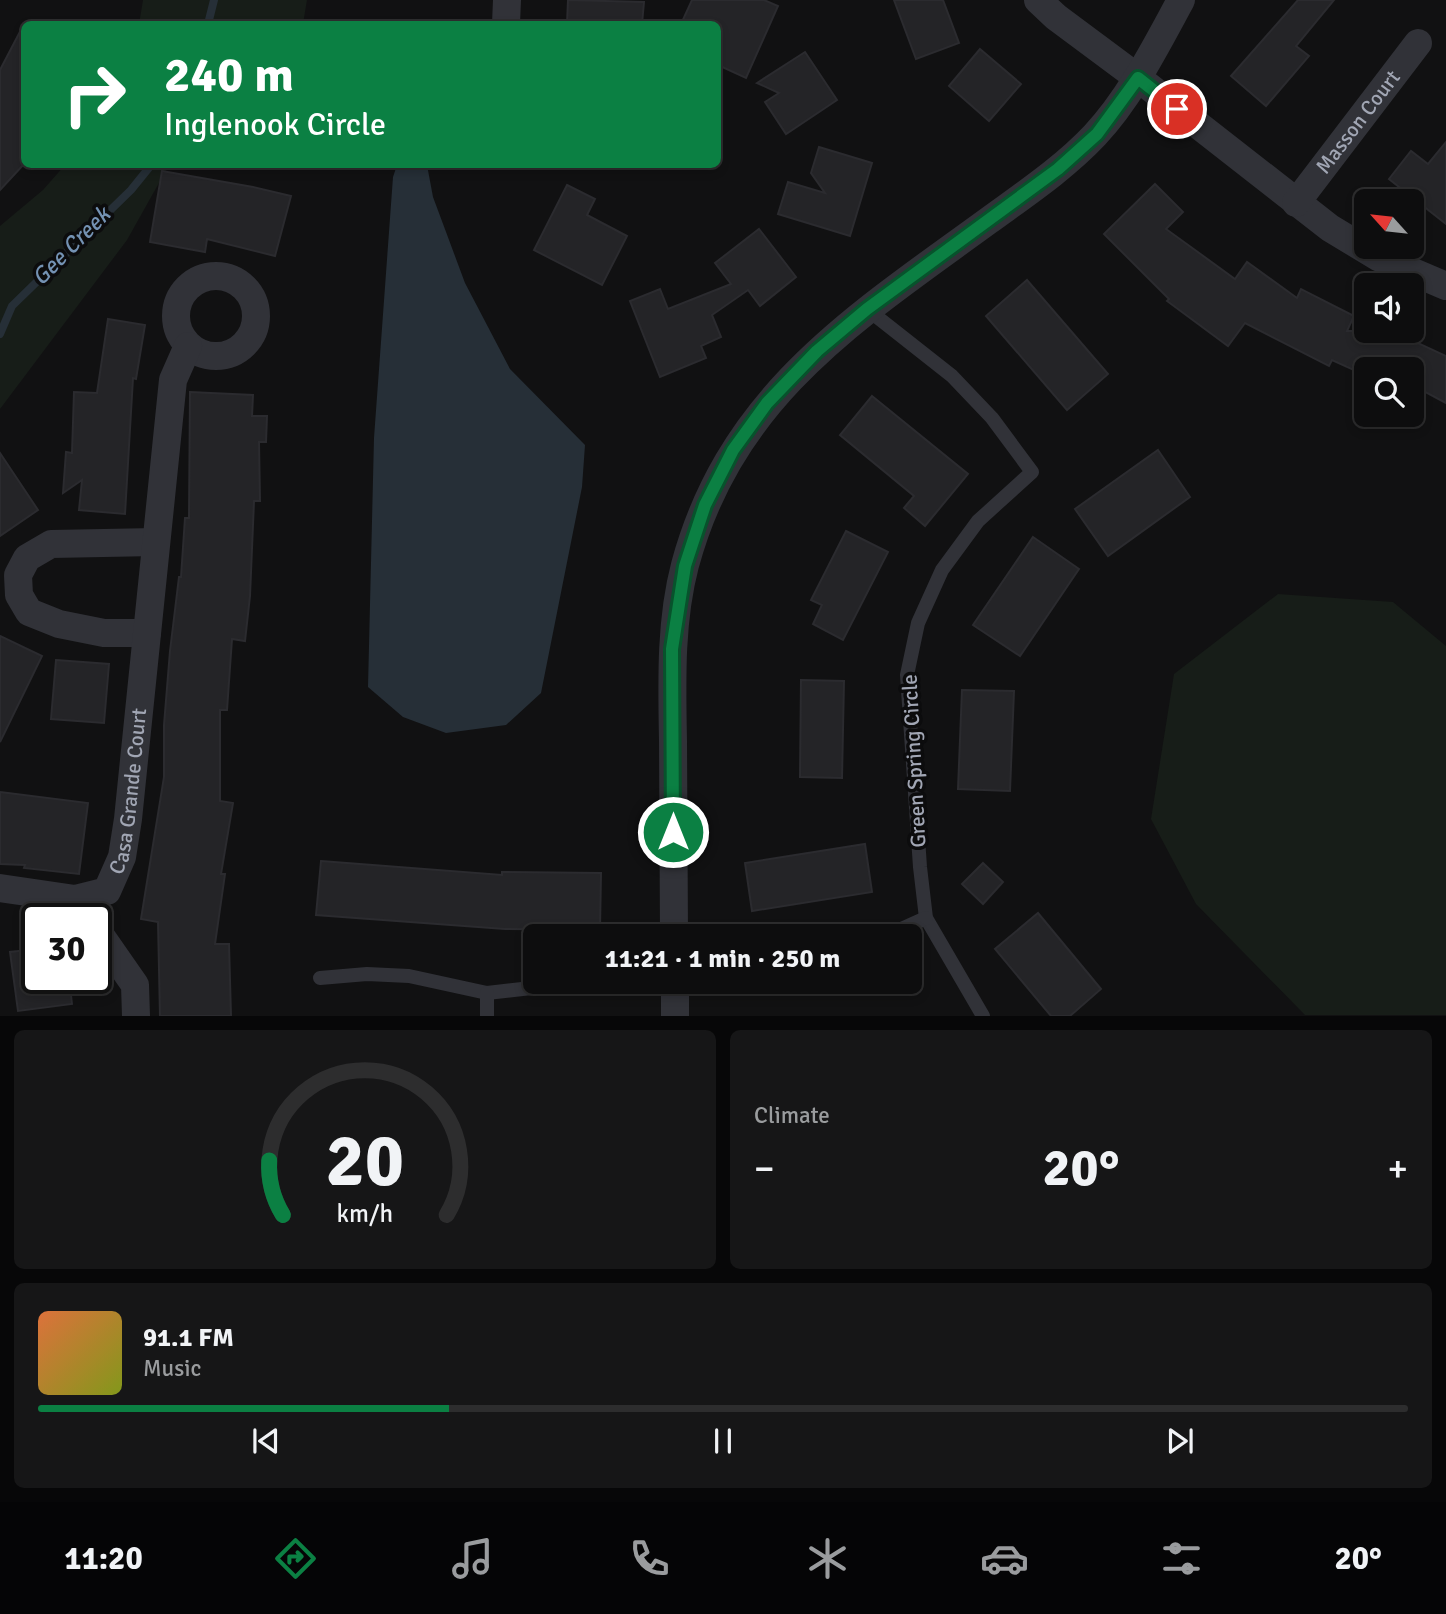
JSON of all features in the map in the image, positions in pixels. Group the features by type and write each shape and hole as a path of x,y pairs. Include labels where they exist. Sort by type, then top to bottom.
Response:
{"street":[{"path":"506,21 507,0"},
{"path":"1038,0 1056,17 1330,228 1378,257 1446,286"},
{"path":"674,924 672,649 685,566 705,505 733,450 767,403 817,351 867,309 1058,169 1097,134 1138,78 1181,0"},
{"name":"Masson Court","path":"1296,203 1418,43"},
{"name":"Casa Grande Court","path":"90,903 107,891 122,856 173,380 188,346"},
{"path":"147,633 104,633 59,624 29,612 19,595 18,575 27,558 51,544 156,542"},
{"path":"0,888 59,903"},
{"path":"112,952 135,985 136,1016"},
{"path":"675,994 675,1016"}],"lane":[{"name":"Green Spring Circle","path":"867,309 953,376 992,418 1032,472 978,521 943,569 918,623 907,675 926,918 983,1016"},
{"path":"913,924 926,918"},
{"path":"320,978 367,974 409,976 487,993 523,989"},
{"path":"486,1016 487,993"}],"shaded area":[{"path":"143,0 307,0 304,21 140,21"},
{"path":"62,168 167,168 127,240 0,409 0,226 43,190"},
{"path":"396,168 428,168 433,197 465,283 510,369 585,445 582,487 541,693 506,725 446,733 403,717 368,687 374,438 393,177"},
{"path":"1278,594 1393,602 1446,646 1446,1015 1305,1015 1196,904 1151,819 1174,674"}],"building":[{"path":"568,0 644,2 642,21 567,21"},
{"path":"692,0 764,0 778,6 746,78 721,66 721,21 682,21"},
{"path":"894,0 943,0 959,43 916,59"},
{"path":"1298,0 1334,0 1296,46 1309,56 1266,106 1231,76"},
{"path":"21,30 21,167 0,190 0,70"},
{"path":"980,49 1021,84 989,121 949,86"},
{"path":"805,52 837,100 786,134 765,102 779,93 757,83"},
{"path":"1446,142 1446,224 1424,207 1424,189 1402,189 1389,179 1411,151 1428,164"},
{"path":"819,147 872,163 850,236 778,214 788,182 825,193 811,173"},
{"path":"162,171 291,196 275,256 207,239 205,252 150,242"},
{"path":"1155,184 1183,212 1166,229 1235,279 1247,262 1297,298 1301,289 1354,316 1347,331 1354,331 1354,343 1418,343 1446,356 1446,403 1424,391 1424,357 1354,357 1354,370 1332,360 1329,366 1245,323 1228,346 1167,301 1169,299 1104,234"},
{"path":"567,185 595,199 587,215 627,236 602,285 534,250"},
{"path":"759,229 796,277 760,306 748,290 712,315 721,337 701,346 706,358 660,377 630,301 660,289 668,309 731,284 715,263"},
{"path":"1027,280 1108,374 1067,410 986,316"},
{"path":"108,319 145,325 136,379 133,378 125,514 79,510 82,480 63,493 66,452 72,453 74,392 97,393"},
{"path":"190,392 253,395 252,416 267,416 266,442 259,442 260,501 254,501 250,596 245,641 232,639 227,710 220,710 220,801 233,803 221,874 225,874 215,944 229,944 231,1016 160,1016 158,922 141,919 164,777 164,725 170,651 181,577 185,518 189,518"},
{"path":"872,396 968,474 925,526 904,508 914,496 840,435"},
{"path":"1158,450 1190,497 1108,556 1075,509"},
{"path":"0,453 38,510 0,536"},
{"path":"846,531 888,552 843,640 813,624 822,605 811,600"},
{"path":"1033,537 1079,569 1020,656 973,625"},
{"path":"0,636 42,656 0,742"},
{"path":"56,660 109,664 104,723 51,719"},
{"path":"801,680 844,681 842,778 800,777"},
{"path":"962,690 1014,691 1010,791 958,789"},
{"path":"0,792 88,803 79,874 24,868 25,865 0,864"},
{"path":"865,844 872,892 752,911 745,863"},
{"path":"321,861 502,875 502,872 601,873 600,924 523,924 523,929 505,929 316,915"},
{"path":"983,863 1003,882 983,904 962,884"},
{"path":"1038,913 1101,989 1070,1016 1051,1016 995,949"},
{"path":"21,951 21,994 71,994 72,1004 18,1011 10,952"}],"waterway":[{"name":"Gee Creek","path":"209,21 214,0"},
{"name":"Gee Creek","path":"0,334 12,306 131,190 149,168"}],"route":[{"path":"673,832 672,649 685,566 705,505 733,450 767,403 817,351 867,309 1058,169 1097,134 1138,78 1177,109"}]}
